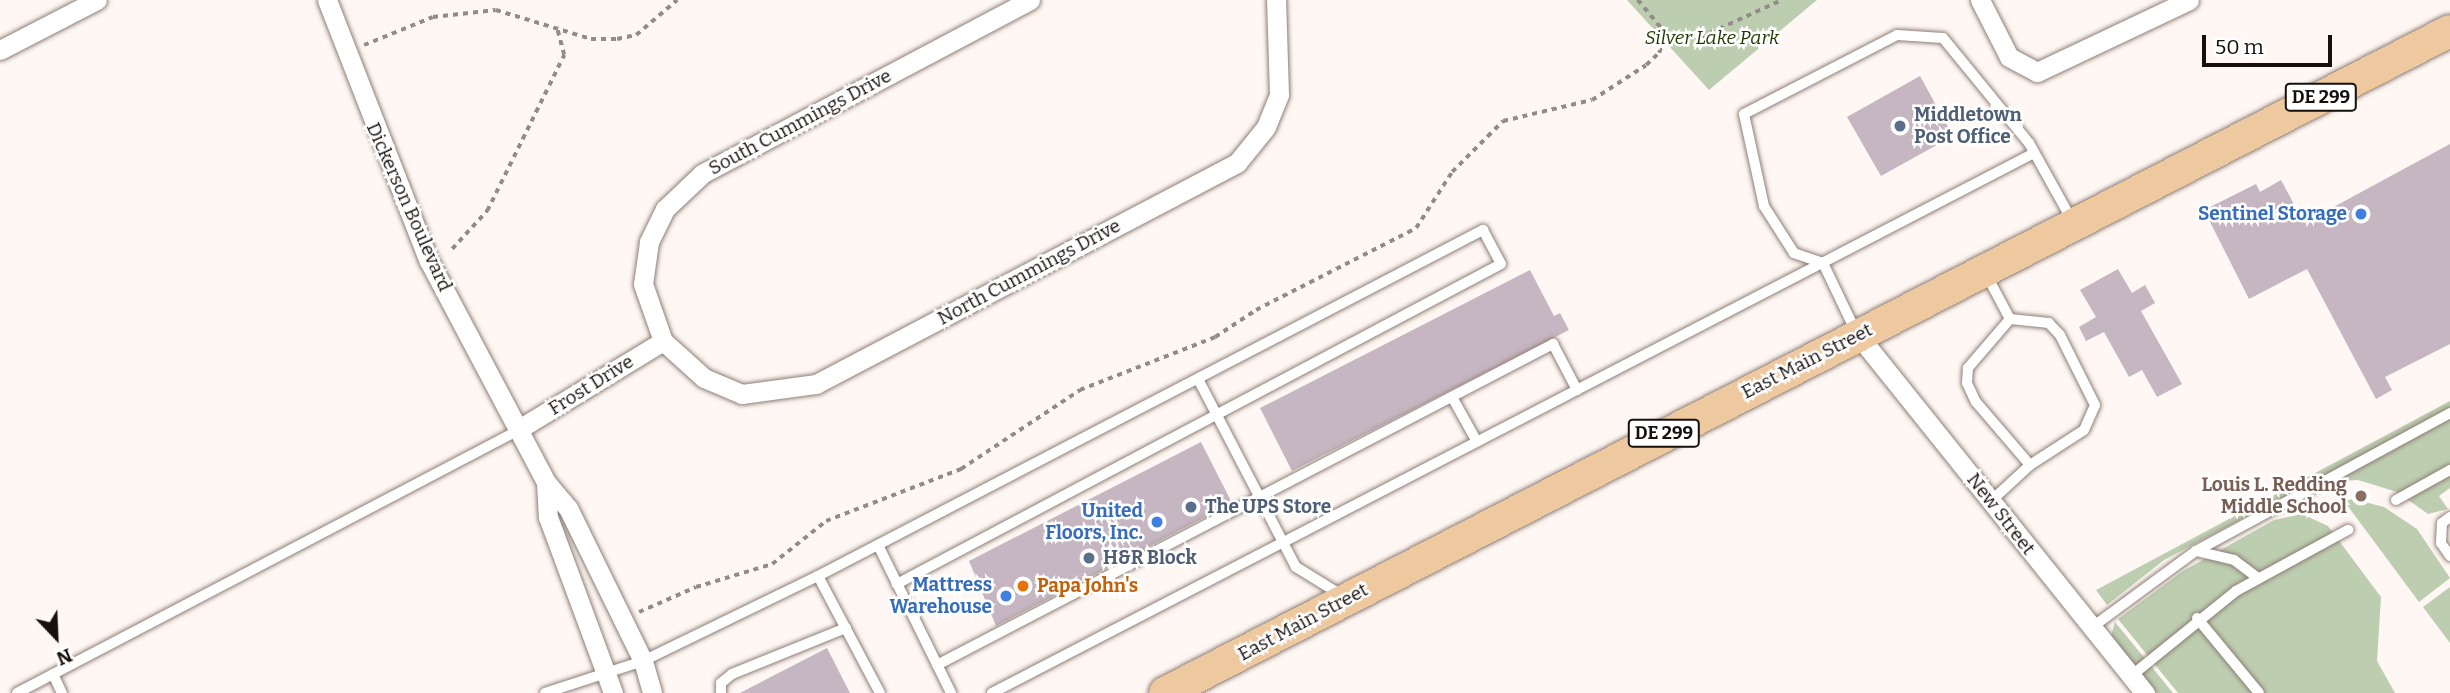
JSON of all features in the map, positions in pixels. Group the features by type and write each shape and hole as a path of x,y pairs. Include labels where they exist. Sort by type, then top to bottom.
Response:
{"main road":[{"name":"East Main Street","path":"1165,693 2073,223 2449,34"}],"street":[{"name":"Dickerson Boulevard","path":"327,0 429,261 520,429 545,482 568,508 642,661 652,693"},
{"name":"South Cummings Drive","path":"663,341 643,284 649,242 665,209 693,183 1030,0"},
{"name":"North Cummings Drive","path":"663,341 704,378 742,394 816,384 1237,163 1266,127 1279,94 1276,0"},
{"path":"1980,0 2009,57 2037,72 2189,0"},
{"path":"0,50 86,2"},
{"name":"New Street","path":"1858,334 2145,693"},
{"name":"Frost Drive","path":"520,429 663,341"},
{"name":"Dickerson Boulevard","path":"545,482 548,516 613,693"}],"lane":[{"path":"1858,334 1823,263 1794,253 1765,206 1744,114 1803,83 1897,35 1943,38 2034,153 2073,223"},
{"path":"992,693 2034,153"},
{"path":"545,693 642,661 818,576 1483,230 1501,264 897,584"},
{"path":"1984,271 2010,319"},
{"path":"1991,501 2031,465 2084,430 2095,405 2054,329 2030,319 2010,319 1968,369 1967,383 1976,402 2031,465"},
{"path":"937,665 1553,344 1577,390"},
{"path":"1198,379 1296,567 1347,598"},
{"path":"1451,397 1477,442"},
{"path":"2091,628 2196,551 2450,413"},
{"path":"17,693 520,429"},
{"path":"2396,500 2450,470"},
{"path":"2450,517 2442,523 2441,543 2450,556"},
{"path":"2131,676 2197,618 2258,578 2348,530"},
{"path":"878,545 951,693"},
{"path":"2196,551 2234,560 2258,578"},
{"path":"818,576 880,693"},
{"path":"2197,618 2259,693"},
{"path":"721,693 721,682 732,674 846,628"},
{"path":"53,674 62,693"}],"path":[{"path":"364,45 433,17 496,10 591,39 636,34 677,0"},
{"path":"1638,0 1665,34 1701,37 1782,0"},
{"path":"452,249 487,211 564,55 557,29"},
{"path":"617,608 634,603 636,614 696,587 772,564 826,521 961,470 1080,390 1215,337 1256,310 1416,228 1452,173 1503,121 1592,100 1646,65 1659,53 1665,34"}],"green space":[{"name":"Silver Lake Park","path":"1627,0 1817,0 1709,90"},
{"path":"2450,401 2450,488 2439,496 2448,509 2428,514 2397,492 2358,480 2310,483 2164,560 2107,605 2096,590"},
{"path":"2353,499 2384,507 2417,529 2450,578 2419,602 2344,501"},
{"path":"2302,514 2328,526 2381,597 2377,661 2395,693 2178,693 2118,619 2183,571 2274,520"},
{"path":"2450,587 2450,643 2423,607"},
{"path":"2115,622 2173,693 2157,693 2111,636"}],"building":[{"name":"Middletown Post Office","path":"1920,76 1953,136 1881,176 1847,117"},
{"name":"Sentinel Storage","path":"2450,144 2450,344 2385,377 2392,390 2376,399 2307,269 2249,299 2204,210 2256,184 2260,192 2281,180 2304,223"},
{"path":"2118,269 2132,293 2145,285 2155,303 2141,311 2182,384 2157,397 2142,370 2129,377 2104,332 2086,341 2079,327 2096,317 2080,290"},
{"path":"1530,270 1554,316 1560,313 1569,330 1292,471 1260,408"},
{"path":"1201,442 1232,503 996,626 969,561"},
{"path":"827,648 850,693 740,693"}],"place":[{"name":"Middletown Post Office","path":"1900,126"},
{"name":"Sentinel Storage","path":"2361,214"},
{"name":"Louis L. Redding Middle School","path":"2361,496"},
{"name":"The UPS Store","path":"1191,507"},
{"name":"United Floors, Inc.","path":"1157,522"},
{"name":"H&R Block","path":"1089,558"},
{"name":"Papa John's","path":"1023,586"},
{"name":"Mattress Warehouse","path":"1006,596"}]}
